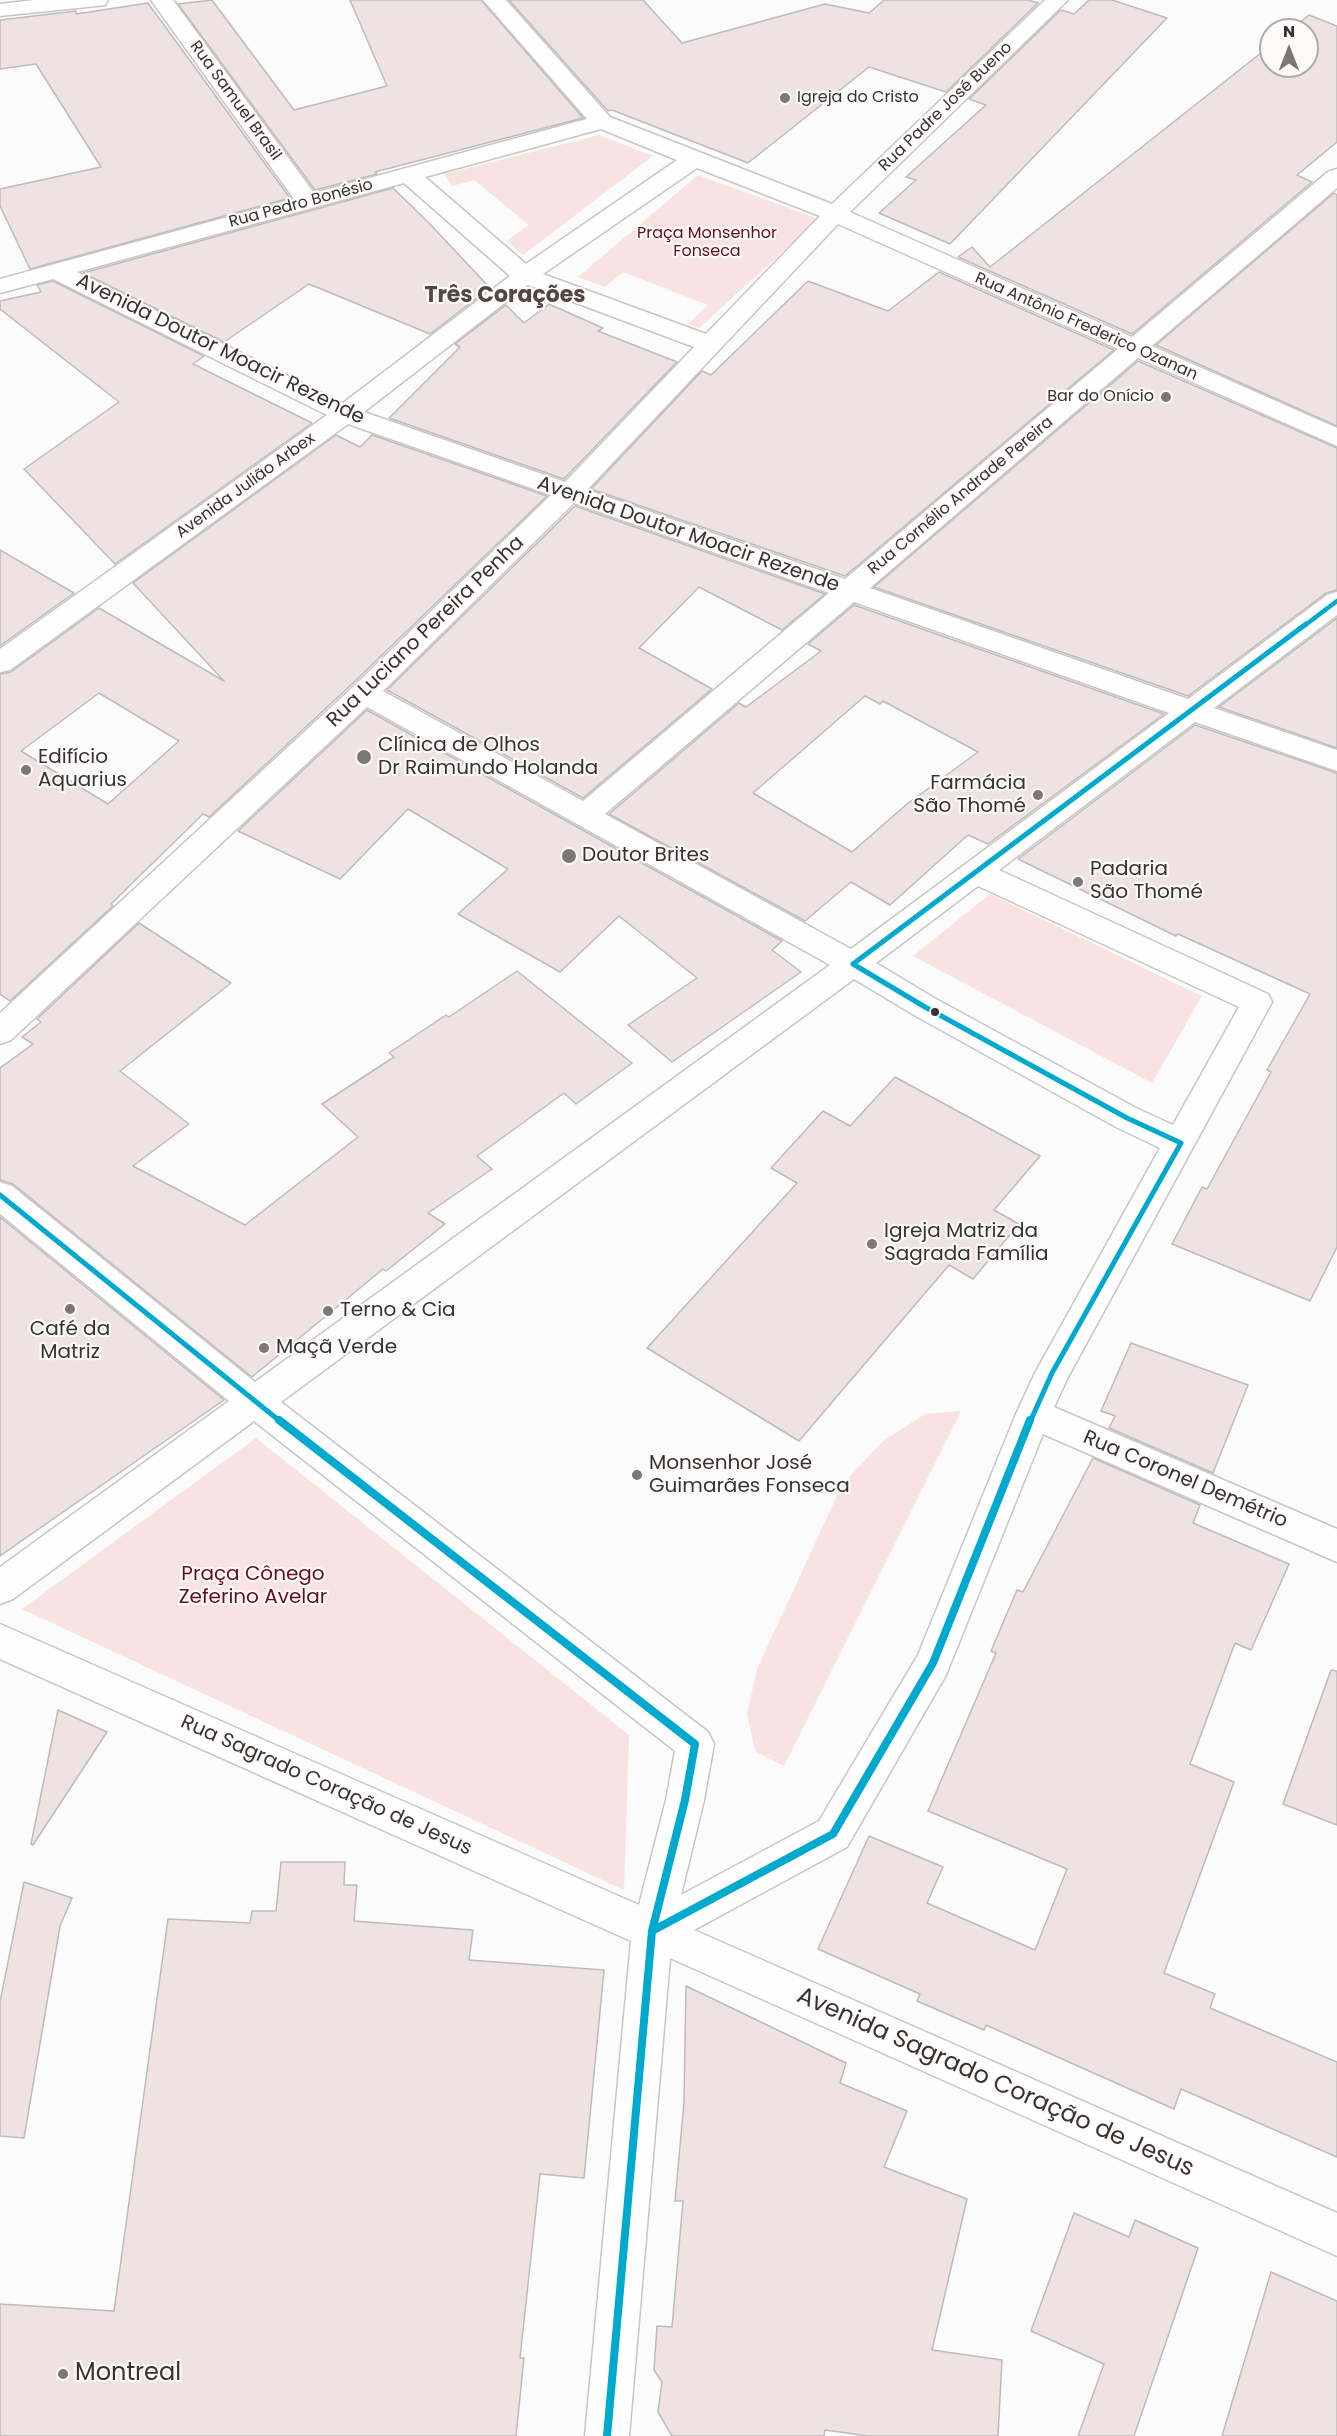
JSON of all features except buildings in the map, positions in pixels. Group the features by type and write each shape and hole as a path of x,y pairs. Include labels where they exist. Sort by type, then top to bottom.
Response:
{"street":[{"path":"0,10 97,0"},
{"name":"Rua Samuel Brasil","path":"162,0 308,202"},
{"path":"494,0 602,122"},
{"name":"Rua Padre José Bueno","path":"835,214 1057,0"},
{"name":"Rua Pedro Bonésio","path":"0,286 602,122"},
{"name":"Rua Antônio Frederico Ozanan","path":"602,122 835,214 1337,438"},
{"name":"Avenida Julião Arbex","path":"0,663 345,414 525,276 694,159"},
{"path":"408,175 525,276 712,345"},
{"name":"Rua Cornélio Andrade Pereira","path":"584,816 1337,176"},
{"name":"Rua Luciano Pereira Penha","path":"0,1032 364,693 569,493 835,214"},
{"name":"Avenida Doutor Moacir Rezende","path":"55,271 345,414 1337,761"},
{"path":"0,1588 853,964 1337,601"},
{"path":"364,693 853,964 925,1007 1097,1101 1181,1143"},
{"path":"652,1931 833,1834 933,1664 1033,1414 1052,1373 1257,1002 976,872"},
{"path":"0,1195 255,1402 695,1744 685,1800 652,1931 607,2436"},
{"name":"Rua Coronel Demétrio","path":"1033,1414 1337,1546"},
{"name":"Rua Sagrado Coração de Jesus","path":"0,1641 652,1931"},
{"name":"Avenida Sagrado Coração de Jesus","path":"652,1931 1337,2235"}],"green space":[{"name":"Praça Monsenhor Fonseca","path":"599,135 653,156 523,255 506,241 529,225 474,180 452,186 444,174"},
{"name":"Praça Monsenhor Fonseca","path":"698,175 819,219 699,328 688,324 708,305 623,272 605,287 578,277"},
{"path":"990,894 1202,996 1152,1083 913,956"},
{"path":"961,1411 784,1766 755,1751 747,1714 757,1669 842,1485 882,1442 925,1414"},
{"name":"Praça Cônego Zeferino Avelar","path":"256,1438 629,1735 624,1890 22,1609"}],"transit line":[{"path":"853,964 1337,601"},
{"path":"853,964 925,1007 1127,1118 1181,1143"},
{"path":"652,1931 833,1834 933,1663 1033,1414 1052,1373 1181,1143"},
{"path":"0,1195 255,1402 695,1744 685,1800 652,1931 607,2436"}],"place":[{"name":"Igreja do Cristo","path":"785,98"},
{"name":"Bar do Onício","path":"1166,397"},
{"name":"Clínica de Olhos Dr Raimundo Holanda","path":"364,757"},
{"name":"Edifício Aquarius","path":"26,770"},
{"name":"Farmácia São Thomé","path":"1038,795"},
{"name":"Doutor Brites","path":"569,856"},
{"name":"Padaria São Thomé","path":"1078,882"},
{"name":"Igreja Matriz da Sagrada Família","path":"872,1244"},
{"name":"Café da Matriz","path":"70,1309"},
{"name":"Terno & Cia","path":"328,1311"},
{"name":"Maçã Verde","path":"264,1348"},
{"name":"Monsenhor José Guimarães Fonseca","path":"637,1475"},
{"name":"Montreal","path":"63,2374"}],"district":[{"name":"Três Corações","path":"505,296"}]}
